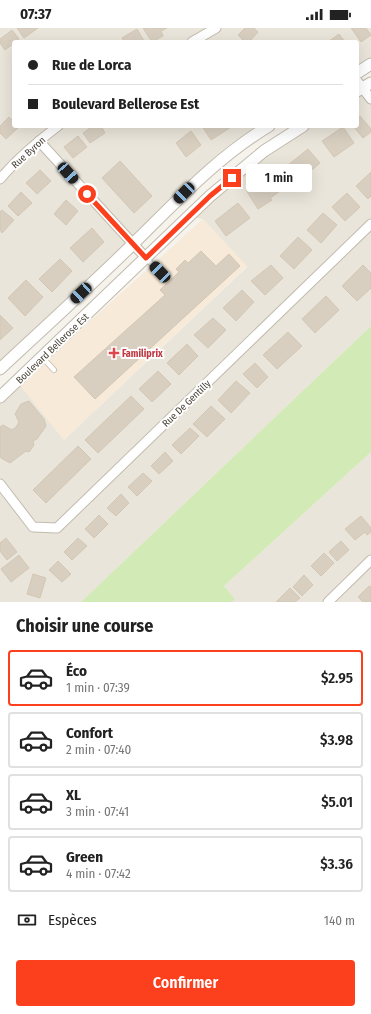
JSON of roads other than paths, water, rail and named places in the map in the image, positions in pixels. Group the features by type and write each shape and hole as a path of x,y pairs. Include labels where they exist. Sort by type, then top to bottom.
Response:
{"street":[{"path":"195,40 216,28"},
{"path":"359,73 371,64"},
{"path":"362,86 371,99"},
{"name":"Rue Byron","path":"0,179 39,140 55,128"},
{"name":"Boulevard Bellerose Est","path":"0,369 132,245 199,179 250,138 267,128"},
{"name":"Boulevard Bellerose Est","path":"0,397 210,196 264,150 299,128"},
{"path":"39,140 132,245 146,258"},
{"name":"Rue De Gentilly","path":"0,484 33,527 57,528 371,224"},
{"path":"328,602 371,560"}],"lane":[{"path":"146,258 160,272"},
{"path":"42,357 54,370"}],"place":[{"name":"Familiprix","path":"114,353"}]}
